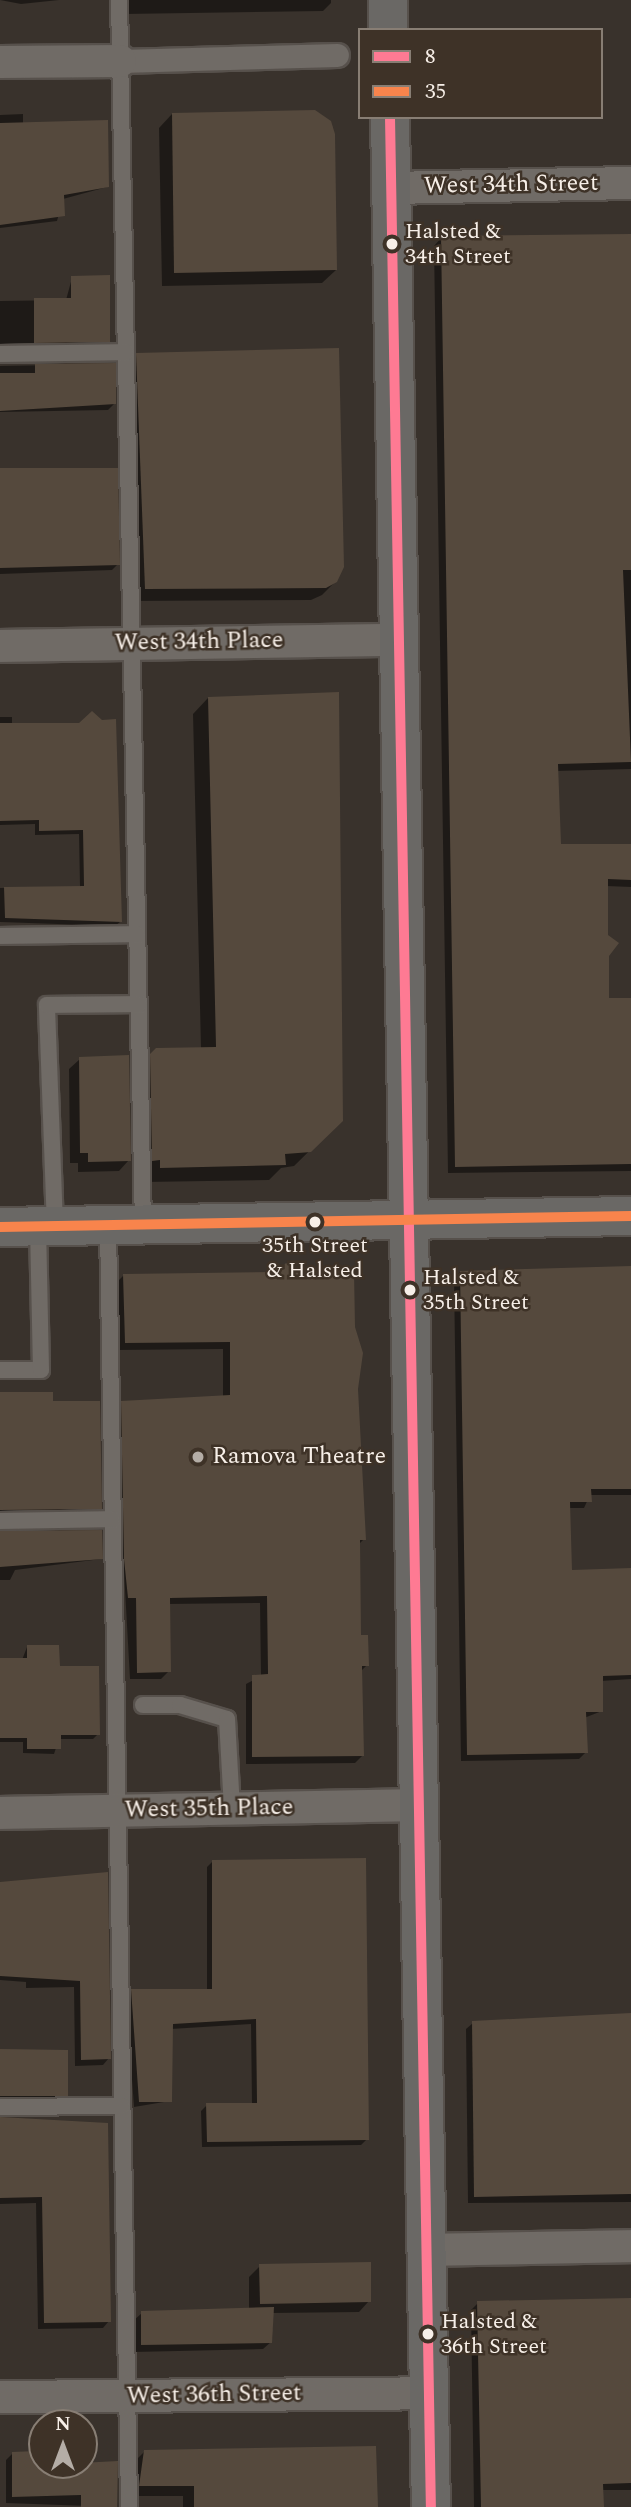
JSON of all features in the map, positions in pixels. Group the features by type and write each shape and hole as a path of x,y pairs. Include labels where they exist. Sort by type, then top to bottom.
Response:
{"main road":[{"path":"388,0 388,28"},
{"path":"390,119 431,2507"},
{"path":"0,1227 631,1216"}],"street":[{"path":"0,62 337,55"},
{"name":"West 34th Street","path":"391,188 631,183"},
{"name":"West 34th Place","path":"0,646 399,640"},
{"name":"West 35th Place","path":"0,1813 418,1805"},
{"path":"426,2250 631,2246"},
{"name":"West 36th Street","path":"0,2398 429,2393"}],"lane":[{"path":"119,0 139,1004 112,1519 129,2507"},
{"path":"0,354 126,352"},
{"path":"0,936 137,934"},
{"path":"0,1370 41,1370 47,1226 47,1005 139,1004"},
{"path":"0,1521 112,1519"},
{"path":"143,1705 180,1705 227,1719 232,1809"},
{"path":"0,2107 122,2106"}],"building":[{"path":"315,110 331,121 335,134 337,270 174,273 172,113"},
{"path":"108,120 109,187 64,195 65,216 0,225 0,123"},
{"path":"631,234 631,570 623,570 631,762 558,764 561,844 631,844 631,880 608,879 608,935 619,943 609,956 609,998 631,998 631,1164 455,1167 441,236"},
{"path":"110,275 110,342 34,343 34,298 71,298 71,276"},
{"path":"339,348 344,567 337,582 326,588 145,589 136,353"},
{"path":"116,363 116,404 0,411 0,373 35,373 35,364"},
{"path":"0,468 118,468 120,565 0,568"},
{"path":"339,692 343,1121 311,1152 285,1154 286,1165 160,1168 160,1160 152,1161 150,1054 156,1048 216,1047 208,697"},
{"path":"92,711 102,720 116,719 122,922 5,918 4,887 84,886 83,830 39,831 39,820 0,821 0,723 79,723"},
{"path":"129,1055 131,1161 88,1162 88,1153 80,1153 79,1057"},
{"path":"286,1263 295,1271 354,1271 355,1327 363,1353 358,1389 366,1540 360,1540 361,1635 368,1635 369,1666 362,1666 364,1756 252,1757 252,1675 268,1674 267,1596 170,1598 171,1672 137,1673 136,1598 128,1598 124,1559 121,1401 230,1395 230,1342 125,1343 123,1274 277,1272"},
{"path":"631,1266 631,1489 591,1489 592,1502 570,1502 572,1570 631,1568 631,1675 603,1676 603,1712 586,1712 588,1753 467,1755 460,1271"},
{"path":"0,1392 53,1392 53,1401 100,1401 102,1509 0,1510"},
{"path":"102,1530 103,1559 0,1567 0,1531"},
{"path":"27,1645 59,1645 60,1666 99,1666 100,1735 61,1735 61,1749 27,1749 27,1738 0,1738 0,1658 27,1658"},
{"path":"366,1858 369,2140 207,2142 206,2103 257,2103 256,2019 173,2024 172,2102 139,2102 131,1989 212,1989 212,1860"},
{"path":"108,1872 111,2059 81,2060 80,1981 0,1976 0,1882"},
{"path":"631,2013 631,2194 474,2197 472,2021"},
{"path":"0,2049 68,2050 68,2096 0,2096"},
{"path":"0,2117 108,2123 111,2322 44,2323 42,2197 0,2198"},
{"path":"371,2262 371,2302 260,2304 259,2264"},
{"path":"631,2298 631,2483 603,2484 604,2507 481,2507 477,2301"},
{"path":"274,2307 272,2343 141,2345 141,2311"},
{"path":"376,2446 378,2507 194,2507 194,2486 139,2486 144,2450"},
{"path":"28,2451 28,2479 98,2479 98,2462 118,2461 117,2507 81,2507 81,2495 12,2497 12,2452"}],"transit line":[{"name":"8","path":"390,119 431,2507"},
{"name":"35","path":"0,1227 631,1216"}],"place":[{"name":"Halsted & 34th Street","path":"392,244"},
{"name":"35th Street & Halsted","path":"315,1222"},
{"name":"Halsted & 35th Street","path":"410,1290"},
{"name":"Ramova Theatre","path":"198,1457"},
{"name":"Halsted & 36th Street","path":"428,2334"}]}
